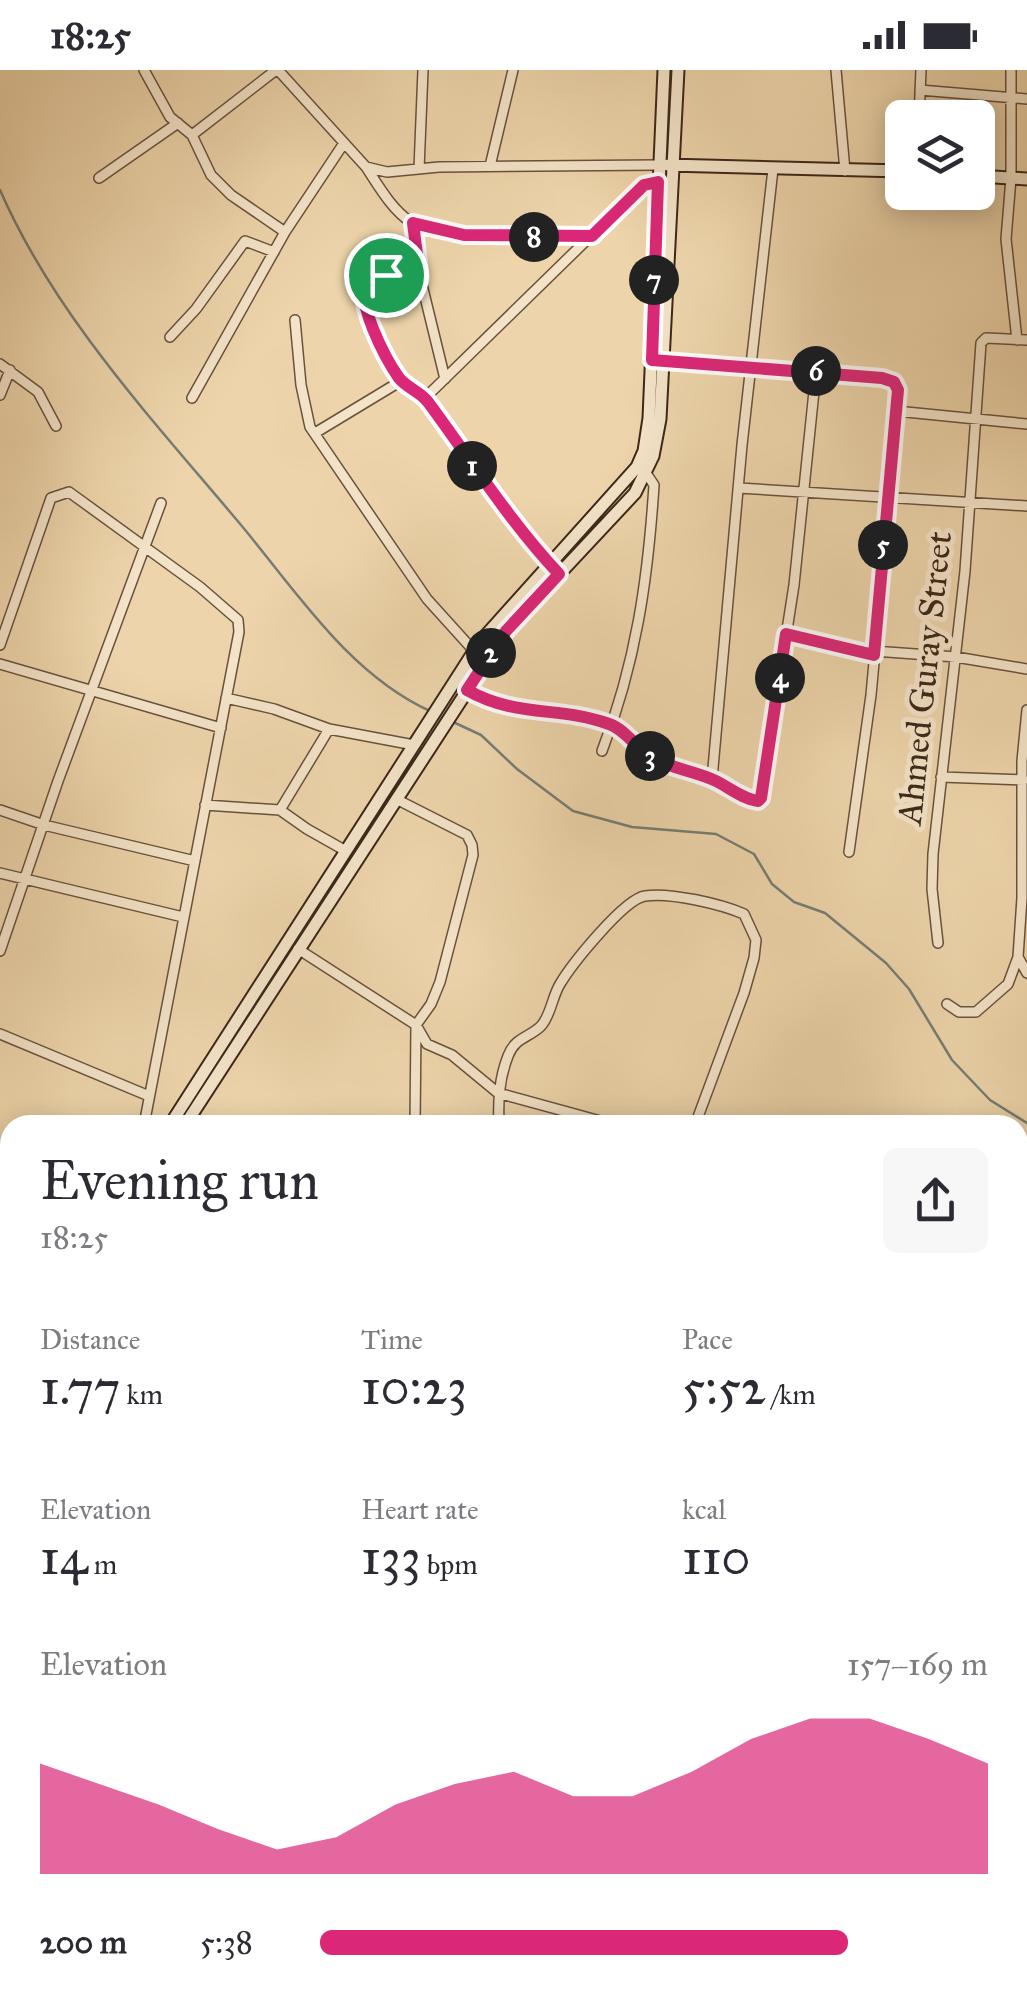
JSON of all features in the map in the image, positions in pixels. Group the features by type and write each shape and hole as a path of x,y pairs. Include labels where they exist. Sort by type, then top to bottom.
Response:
{"main road":[{"path":"183,1115 506,631 623,508 646,473 658,438 664,70"},
{"path":"664,165 678,70"},
{"path":"664,165 885,171"},
{"path":"995,177 1027,180"},
{"path":"183,1115 474,651 499,618 636,467 647,437 657,360"}],"street":[{"path":"144,70 164,108 192,134 211,176 285,232"},
{"path":"419,169 423,70"},
{"path":"490,166 513,70"},
{"path":"836,70 845,171"},
{"path":"920,100 921,70"},
{"path":"1011,70 1007,268 1022,340"},
{"path":"192,134 282,72 413,223 464,235 592,236"},
{"path":"920,90 1027,99"},
{"path":"99,178 178,123"},
{"path":"192,398 285,232 344,143"},
{"path":"366,166 387,172 490,166 664,165"},
{"path":"712,779 774,169"},
{"path":"426,398 644,185 664,182"},
{"path":"413,223 420,278 445,378"},
{"path":"170,337 196,309 245,242 274,252"},
{"path":"420,278 366,278 363,285 377,338 402,381 426,398 459,449 559,574"},
{"path":"294,320 304,411 314,434 427,599 474,651"},
{"name":"Ahmed Guray Street","path":"938,943 932,888 970,501 980,343 986,338 1022,340"},
{"path":"657,360 816,372 894,382 898,390 874,653 849,852"},
{"path":"0,394 5,367 38,392 56,426"},
{"path":"465,694 522,711 613,724 649,756 712,779 752,801 761,798 786,634 816,372"},
{"path":"314,434 402,381"},
{"path":"896,411 1027,424"},
{"path":"602,751 639,630 648,580 654,486 646,473"},
{"path":"739,488 1027,506"},
{"path":"0,645 52,498 68,492 231,610 238,620 146,1115"},
{"path":"0,951 161,503"},
{"path":"786,634 874,653 956,658 1027,669"},
{"path":"0,664 220,728"},
{"path":"226,698 274,709 329,729 415,742"},
{"path":"947,1004 959,1012 976,1012 1008,984 1018,957 1027,710"},
{"path":"280,810 329,729"},
{"path":"942,778 1024,780"},
{"path":"396,799 466,835 473,854 440,982 416,1026 415,1115"},
{"path":"206,806 280,810 346,851"},
{"path":"0,810 44,825 196,860"},
{"path":"0,874 183,917"},
{"path":"498,1115 498,1093 515,1042 542,1024 572,966 634,900 649,895 720,904 744,914 756,940 744,993 699,1115"},
{"path":"298,948 416,1026 427,1044 452,1055 498,1093 578,1115"},
{"path":"1018,957 1027,972"},
{"path":"0,1034 149,1096"}],"waterway":[{"path":"0,190 48,281 77,324 304,604 374,676 430,711"},
{"path":"451,721 481,735 517,769 573,811 632,827 716,834 754,854 772,884 794,902 825,913 886,963 909,989 952,1060 990,1100 1014,1115"}],"route":[{"path":"658,182 652,360 894,382 898,390 874,655 786,634 758,801 649,756 613,724 522,711 486,701 467,690 506,631 559,574 459,449 426,398 402,381 377,338 363,285 366,278 386,275 420,278 413,223 464,235 592,236 644,185 658,182"}]}
